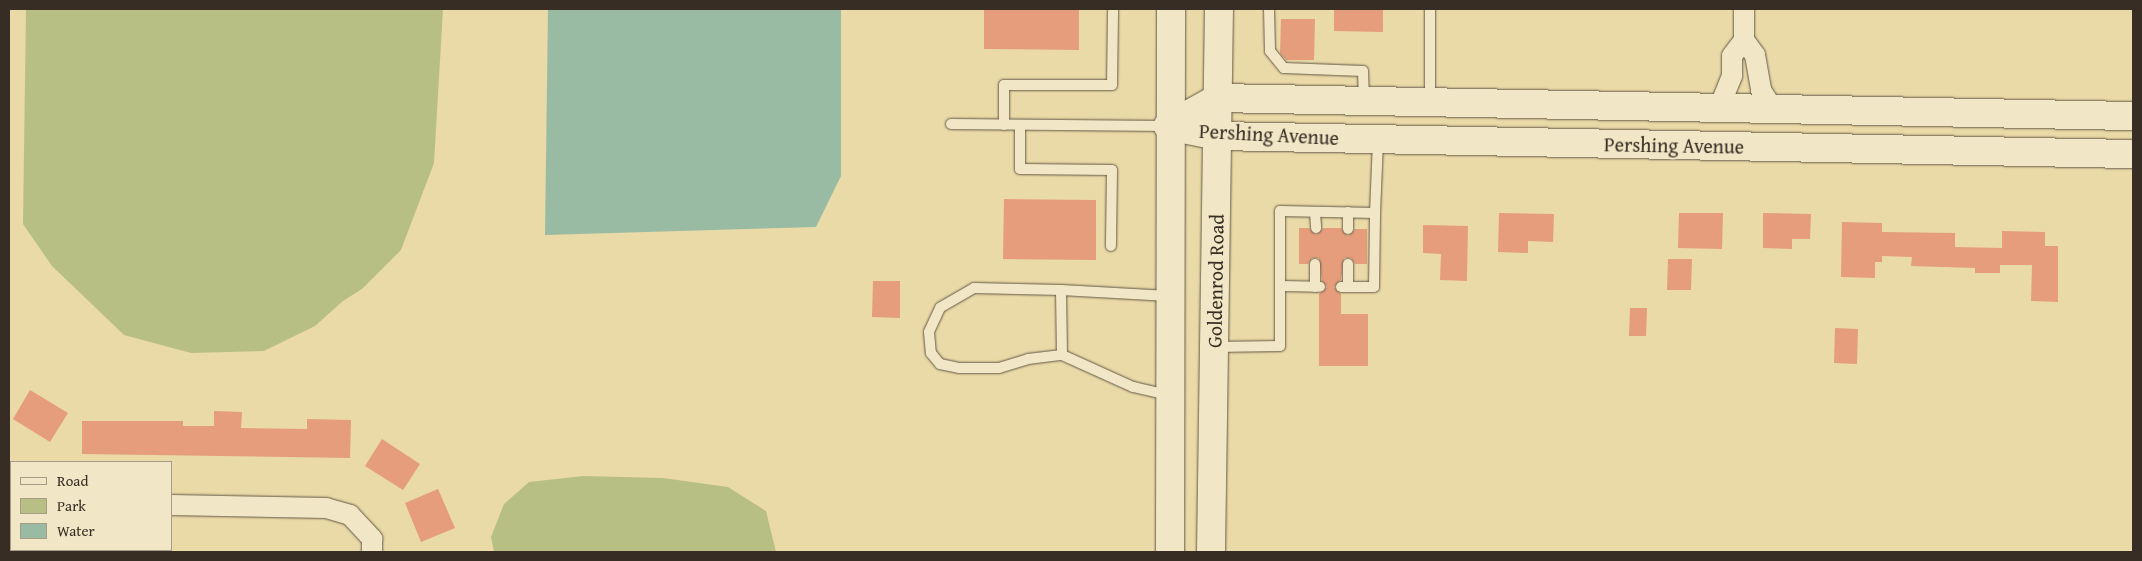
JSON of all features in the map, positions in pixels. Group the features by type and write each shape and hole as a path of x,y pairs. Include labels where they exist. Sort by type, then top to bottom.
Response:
{"street":[{"path":"1170,552 1168,126 1171,9"},
{"name":"Goldenrod Road","path":"1211,552 1219,9"},
{"path":"1744,9 1744,40 1755,55 1761,90 1772,109"},
{"path":"1719,108 1732,76 1732,56 1744,40"},
{"name":"Pershing Avenue","path":"1168,126 1218,98 2133,116"},
{"name":"Pershing Avenue","path":"1168,126 1218,136 2133,154"},
{"path":"1170,451 1188,505 1187,552"},
{"path":"172,504 326,508 350,515 372,539 372,552"}],"lane":[{"path":"1269,9 1270,51 1284,68 1363,71 1364,101"},
{"path":"1430,9 1430,102"},
{"path":"1004,125 1004,85 1112,85 1113,11"},
{"path":"951,124 1168,126"},
{"path":"1020,125 1020,169 1112,170 1111,246"},
{"path":"1348,264 1345,287 1374,287 1378,139"},
{"path":"1214,347 1280,346 1280,211 1376,213"},
{"path":"1315,212 1316,228"},
{"path":"1348,212 1348,228"},
{"path":"1281,286 1317,287 1315,264"},
{"path":"1169,296 1061,290 974,288 940,308 929,332 932,354 940,364 958,368 999,368 1028,359 1062,355 1133,387 1169,395"},
{"path":"1061,290 1062,355"}],"green space":[{"path":"26,9 443,9 434,163 401,250 362,289 343,301 315,326 264,351 191,353 124,335 52,266 23,224"},
{"path":"583,476 663,478 728,487 766,511 776,552 494,552 491,537 504,504 529,482"}],"water":[{"path":"548,9 841,9 841,176 816,227 545,235"}],"building":[{"path":"984,9 1079,9 1079,50 984,49"},
{"path":"1334,9 1383,9 1383,32 1334,31"},
{"path":"1281,19 1315,19 1314,60 1286,60 1280,53"},
{"path":"1004,199 1096,200 1096,260 1003,259"},
{"path":"1499,213 1554,214 1553,242 1528,241 1528,253 1498,252"},
{"path":"1679,213 1723,213 1722,249 1678,248"},
{"path":"1763,213 1811,214 1810,239 1792,239 1792,249 1763,248"},
{"path":"1842,222 1882,223 1882,232 1955,233 1955,247 2002,248 2002,231 2045,232 2045,246 2058,246 2058,302 2031,301 2032,265 2000,265 2000,273 1975,273 1975,268 1911,266 1912,257 1882,256 1882,262 1875,262 1875,278 1841,277"},
{"path":"1423,225 1468,226 1467,281 1440,280 1441,254 1423,253"},
{"path":"1299,228 1309,228 1316,235 1323,228 1341,228 1348,236 1355,229 1367,229 1367,264 1355,264 1351,258 1344,258 1341,280 1334,287 1341,294 1341,314 1368,314 1368,366 1319,366 1319,294 1327,287 1322,281 1319,258 1312,258 1308,264 1299,264"},
{"path":"1668,259 1692,259 1691,290 1667,290"},
{"path":"873,281 900,281 900,318 872,317"},
{"path":"1630,308 1647,308 1646,336 1629,336"},
{"path":"1835,328 1858,329 1857,364 1834,363"},
{"path":"30,390 68,413 50,442 13,419"},
{"path":"214,411 242,412 241,428 307,429 307,419 351,420 350,458 82,454 82,421 183,421 183,426 214,426"},
{"path":"382,439 420,464 403,490 365,466"},
{"path":"438,489 455,528 421,542 405,503"}]}
